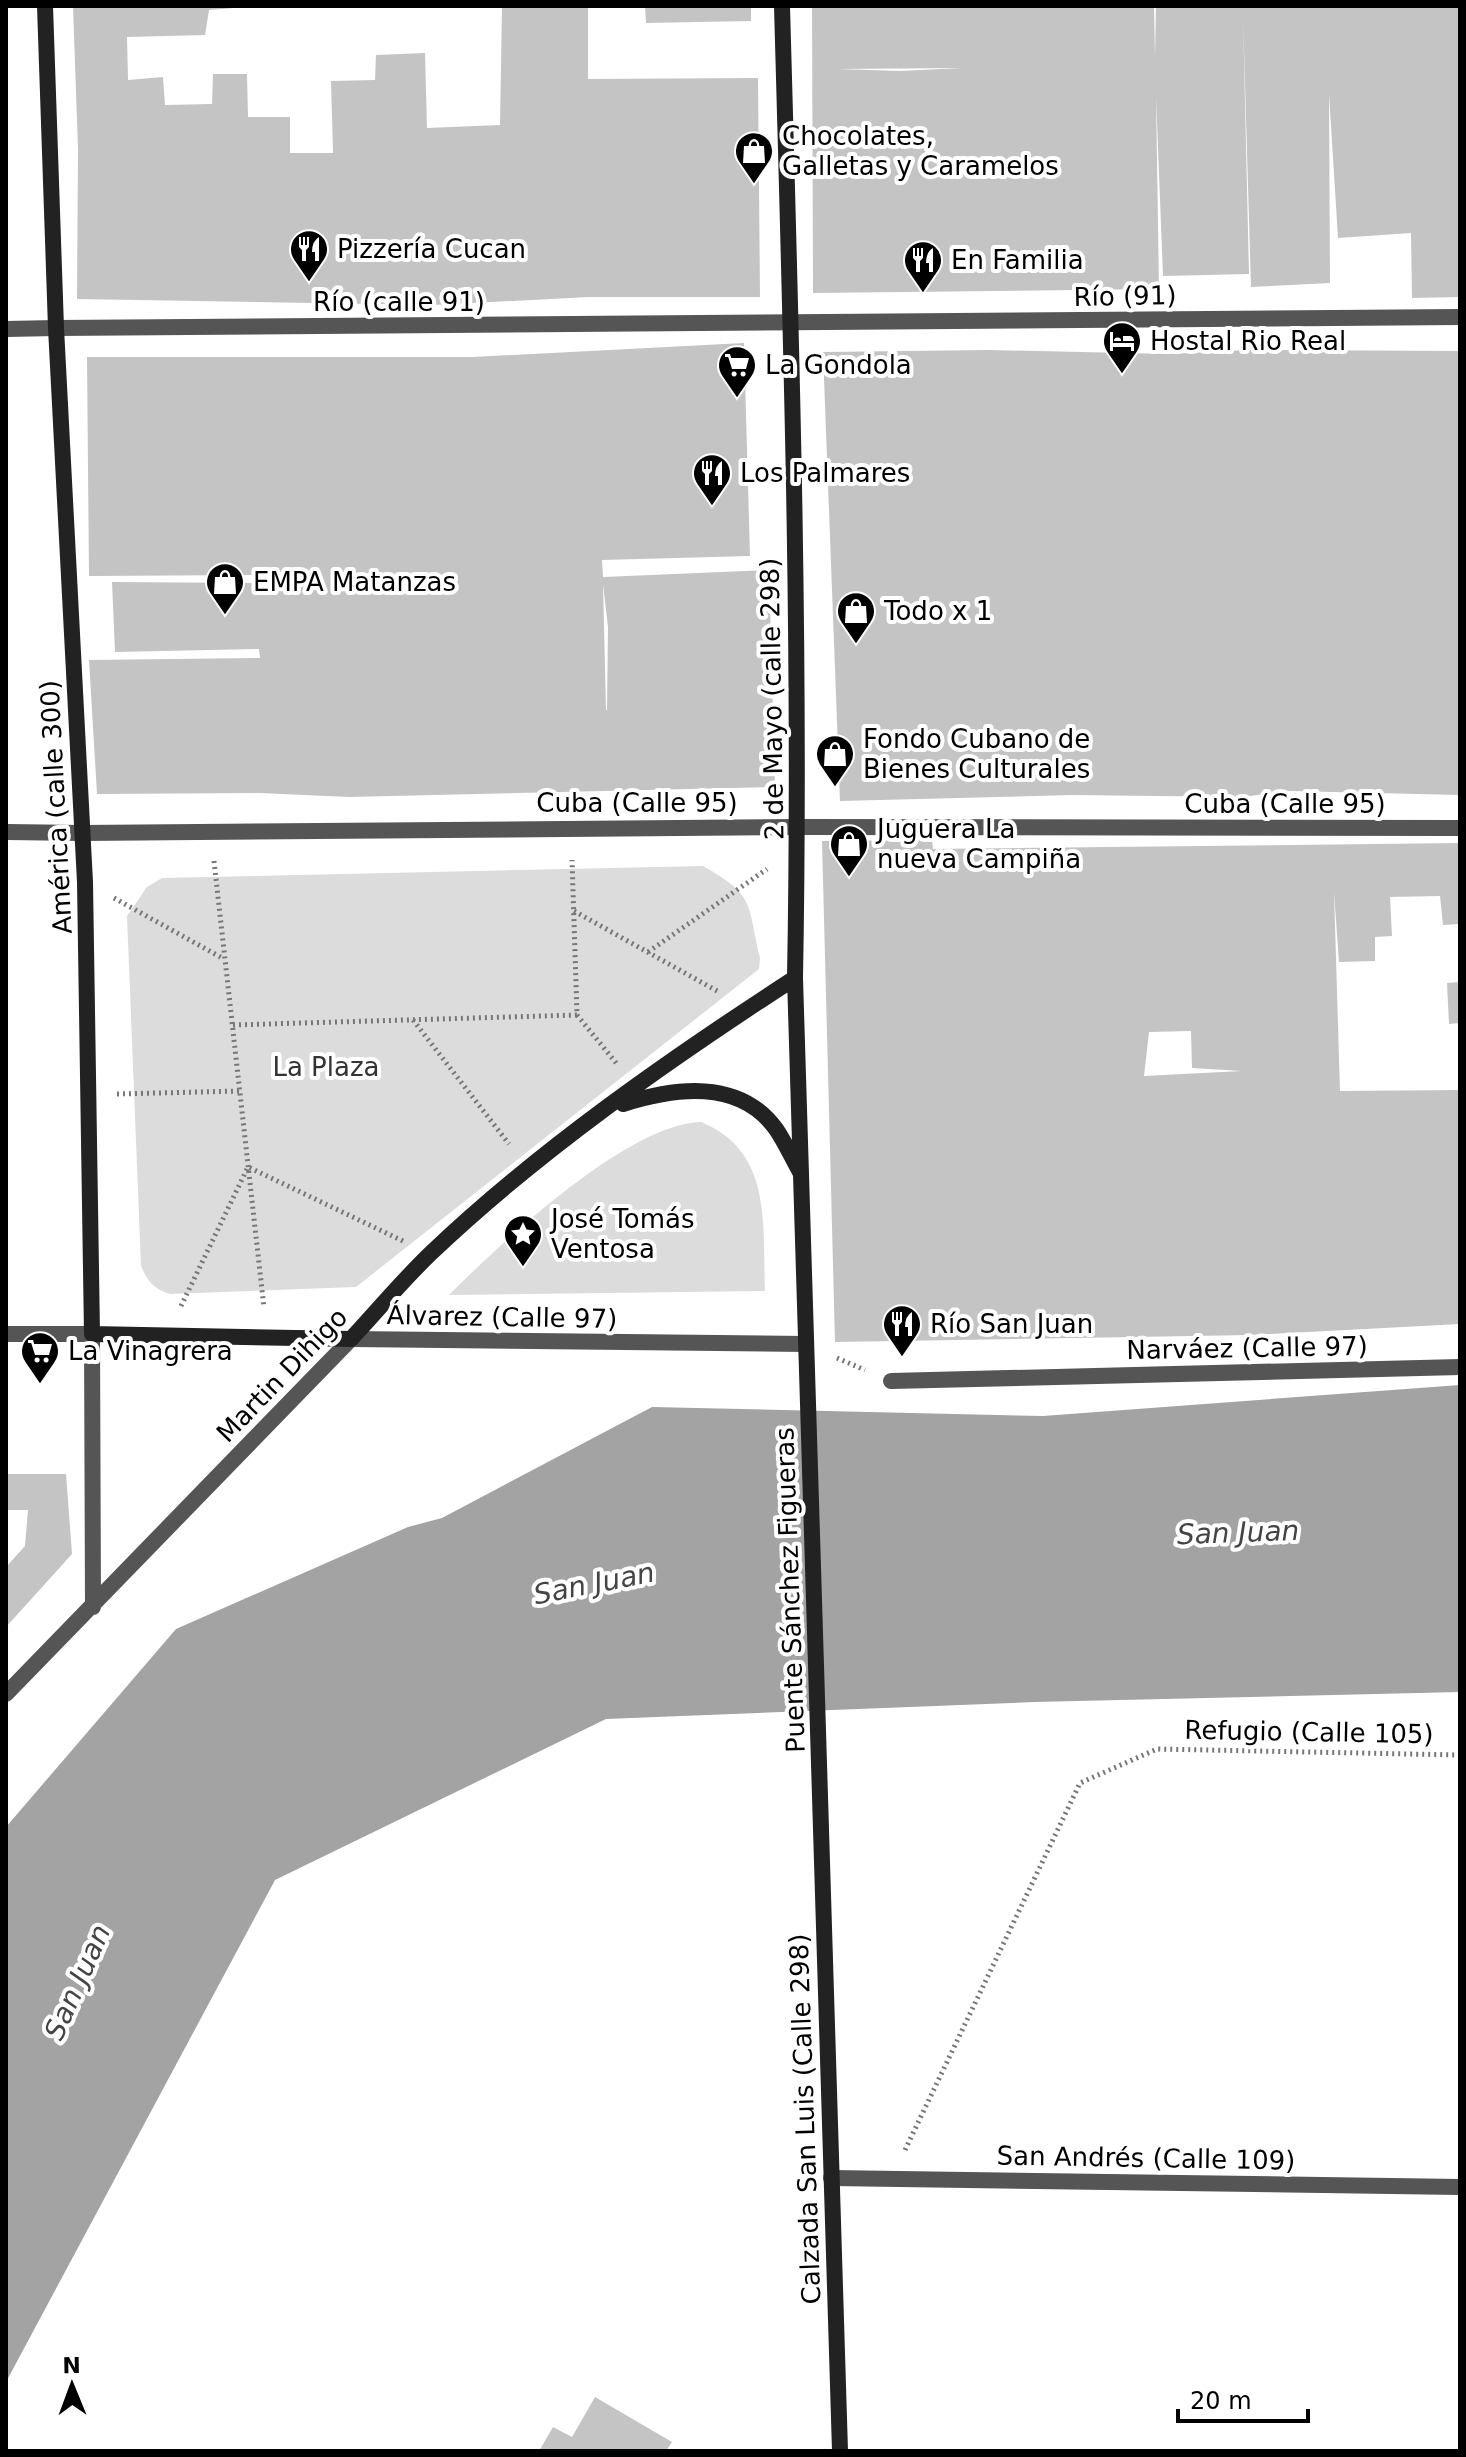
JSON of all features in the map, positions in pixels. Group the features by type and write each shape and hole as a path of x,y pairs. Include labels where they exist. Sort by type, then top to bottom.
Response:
{"main road":[{"name":"América (calle 300)","path":"45,6 56,328 85,882 92,1334"},
{"name":"2 de Mayo (calle 298)","path":"782,6 791,324 798,848 795,978 808,1392"},
{"name":"Martin Dihigo","path":"351,1339 430,1254 529,1171 610,1107 795,978"},
{"name":"Martin Dihigo","path":"610,1107 687,1089 718,1093 743,1101 777,1130 802,1175"},
{"name":"Álvarez (Calle 97)","path":"92,1334 351,1339"},
{"name":"Puente Sánchez Figueras","path":"808,1392 819,1786"},
{"name":"Calzada San Luis (Calle 298)","path":"819,1786 840,2451"}],"street":[{"name":"Río (91)","path":"791,324 1460,317"},
{"name":"Río (calle 91)","path":"6,329 791,324"},
{"name":"Cuba (Calle 95)","path":"6,832 571,827 1460,828"},
{"name":"Álvarez (Calle 97)","path":"6,1334 92,1334"},
{"name":"América (calle 300)","path":"92,1334 93,1607"},
{"name":"Álvarez (Calle 97)","path":"351,1339 806,1344"},
{"name":"Martin Dihigo","path":"6,1694 351,1339"},
{"name":"Narváez (Calle 97)","path":"891,1381 1460,1367"},
{"name":"San Andrés (Calle 109)","path":"831,2178 1460,2187"}],"path":[{"path":"571,827 577,1015 639,1087"},
{"path":"210,832 267,1338"},
{"path":"648,952 798,848"},
{"path":"85,882 225,960"},
{"path":"573,910 749,1008"},
{"path":"233,1025 577,1015"},
{"path":"413,1020 529,1171"},
{"path":"88,1094 240,1091"},
{"path":"248,1167 430,1254"},
{"path":"167,1336 248,1167"},
{"path":"806,1344 891,1381"},
{"name":"Refugio (Calle 105)","path":"890,2179 1080,1783 1157,1749 1460,1755"}],"green space":[{"name":"La Plaza","path":"703,866 732,885 746,903 760,958 759,969 356,1287 170,1294 149,1281 141,1266 127,916 147,887 162,878"},
{"path":"701,1122 725,1135 753,1171 763,1216 765,1291 449,1295 532,1218 602,1164 671,1128"}],"water":[{"name":"San Juan","path":"1460,1385 1460,1692 1034,1702 606,1719 275,1880 6,2382 6,1827 176,1629 408,1527 442,1518 652,1407 1043,1416"}],"building":[{"path":"73,6 258,6 209,10 205,35 127,37 128,80 163,77 165,105 212,104 213,74 247,74 248,117 290,117 290,153 333,153 331,81 375,80 376,55 425,53 427,128 500,125 502,6 588,6 588,79 758,78 760,297 589,297 433,305 77,299 78,149"},
{"path":"645,6 751,6 751,21 646,23"},
{"path":"812,6 1154,6 1155,57 1156,6 1460,6 1460,297 1412,298 1411,233 1338,238 1329,94 1330,283 1251,287 1243,16 1249,274 1163,276 1156,96 1159,289 813,293","holes":["962,68 900,71 837,69"]},
{"path":"744,343 750,556 602,560 603,577 769,570 775,787 349,797 260,793 97,794 89,660 260,658 259,649 115,652 112,582 259,583 259,575 89,576 87,357 472,357","holes":["603,584 608,627 607,710 606,710"]},
{"path":"989,350 1169,354 1247,350 1460,351 1460,795 1290,791 1242,797 1072,795 840,801 823,352"},
{"path":"932,840 933,849 1460,843 1460,924 1443,925 1440,896 1390,897 1392,936 1375,937 1375,961 1339,962 1334,892 1340,1091 1460,1090 1460,1324 1251,1335 835,1342 822,841","holes":["1191,1031 1192,1068 1242,1071 1144,1076 1149,1032"]},
{"path":"1460,982 1460,1023 1449,1024 1447,983"},
{"path":"6,1474 66,1474 72,1554 6,1627 6,1567 25,1546 28,1510 6,1510"},
{"path":"595,2397 672,2442 666,2451 539,2451 553,2427 572,2437"}],"place":[{"name":"Chocolates, Galletas y Caramelos","path":"754,185"},
{"name":"Pizzería Cucan","path":"309,283"},
{"name":"En Familia","path":"923,294"},
{"name":"Hostal Rio Real","path":"1122,375"},
{"name":"La Gondola","path":"737,399"},
{"name":"Los Palmares","path":"712,507"},
{"name":"EMPA Matanzas","path":"225,616"},
{"name":"Todo x 1","path":"856,645"},
{"name":"Fondo Cubano de Bienes Culturales","path":"835,788"},
{"name":"Juguera La nueva Campiña","path":"849,878"},
{"name":"José Tomás Ventosa","path":"523,1268"},
{"name":"Río San Juan","path":"902,1358"},
{"name":"La Vinagrera","path":"40,1385"}]}
